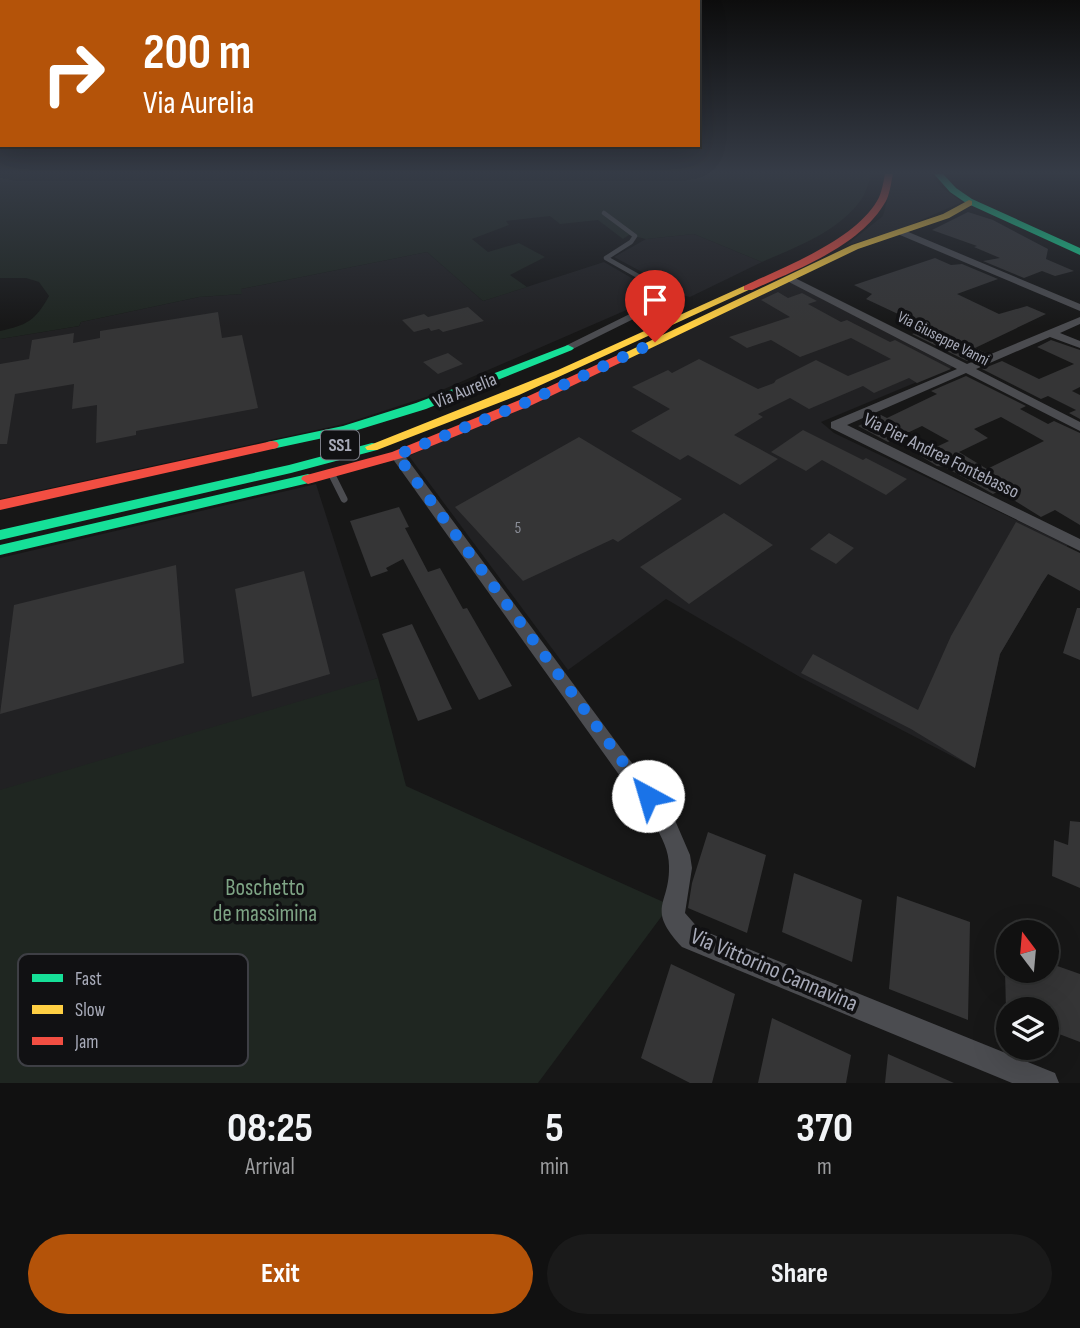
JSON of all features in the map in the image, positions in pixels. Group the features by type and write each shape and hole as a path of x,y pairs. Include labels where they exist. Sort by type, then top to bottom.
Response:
{"main road":[{"name":"Via Aurelia","path":"0,522 282,460 356,441 423,419 514,383 794,257 844,225"},
{"name":"Via Aurelia","path":"0,535 315,463 364,450 463,415 525,390 812,258 860,225"},
{"name":"Via Aurelia","path":"0,550 331,473 397,455 527,402 855,247 924,225"},
{"path":"1022,225 1080,252"},
{"name":"Via Aurelia","path":"0,505 346,429 421,406 568,348 663,316"}],"street":[{"path":"903,233 1080,308"},
{"name":"Via Giuseppe Vanni","path":"791,279 1080,427"},
{"name":"Via Pier Andrea Fontebasso","path":"1080,320 836,425 1080,546"},
{"path":"1051,333 1080,345"},
{"name":"Via Vittorino Cannavina","path":"397,455 621,764 661,813 679,855 678,889 670,905 676,924 691,937 1045,1083"}],"lane":[{"path":"568,348 673,296 606,258 631,242 635,236 620,225"},
{"path":"331,473 344,499"}],"shaded area":[{"path":"872,225 911,225 901,229 845,246"},
{"path":"694,234 762,262 690,297 680,295 614,257 646,239"},
{"path":"427,252 483,301 604,262 661,295 426,397 344,424 0,499 0,339 79,326 81,322 199,297 241,294 241,289"},
{"path":"783,283 792,283 953,367 821,422 834,433 1068,545 1000,654 975,768 800,677 666,599 568,670 409,456"},
{"path":"316,484 378,678 0,805 0,558"}],"green space":[{"path":"0,225 509,225 472,239 488,252 519,243 545,257 510,275 527,287 483,301 427,252 241,289 242,294 199,297 81,322 79,326 0,339 0,331 29,321 49,296 39,282 26,278 0,278"},
{"path":"604,225 836,225 762,262 694,234 646,239 629,235 623,239"},
{"name":"Boschetto de massimina","path":"378,678 406,786 670,905 538,1083 0,1083 0,790"}],"building":[{"path":"943,225 1002,225 1048,249 1046,259 1074,271 1055,276 1042,271 1024,278 983,261 1000,258 974,247 977,246 932,230"},
{"path":"935,258 951,265 962,264 998,279 957,294 999,314 1027,306 1046,314 975,348 986,353 967,361 912,334 928,328 866,299 872,294 854,285"},
{"path":"778,292 788,298 802,293 817,301 808,304 841,322 847,320 890,342 895,340 951,369 917,383 909,378 874,393 863,386 809,409 790,398 758,414 763,417 734,435 778,459 740,485 688,455 680,460 631,431 670,409 632,387 668,370 672,373 699,359 758,389 816,360 848,376 891,359 851,338 800,357 771,340 747,348 729,337 790,317 761,300"},
{"path":"468,307 484,321 443,332 439,329 431,331 429,328 414,332 402,320 424,314 428,317"},
{"path":"218,312 222,338 242,335 258,408 136,431 136,435 96,443 97,405 72,409 74,384 15,394 7,444 0,444 0,364 29,359 32,340 74,333 73,343 100,338 100,331"},
{"path":"1051,340 1080,350 1080,387 1072,391 1080,395 1080,419 1069,413 1076,410 1048,396 1041,399 982,369 1002,361 1039,379 1074,364 1037,347"},
{"path":"448,353 463,364 438,374 423,362"},
{"path":"966,376 1026,406 1020,409 1048,424 1054,421 1080,433 1080,525 1055,510 1041,517 999,491 993,494 919,455 949,441 922,426 888,442 858,426 881,415 887,418 937,394 931,391","holes":["1001,417 1044,441 987,469 959,452 988,438 974,429"]},
{"path":"803,430 907,479 886,495 822,460 806,471 771,452"},
{"path":"579,437 682,499 618,542 613,539 523,581 455,507"},
{"path":"399,507 409,527 405,528 428,572 440,568 463,609 467,608 512,686 479,700 403,559 386,568 388,571 371,577 350,521"},
{"path":"724,513 773,545 689,604 640,567"},
{"path":"1016,522 1080,553 1080,591 1048,574 1042,583 1000,654 975,768 911,729 801,673 813,654 918,710 951,636"},
{"path":"829,533 854,548 836,564 810,549"},
{"path":"176,565 184,663 0,714 14,605"},
{"path":"304,571 330,674 252,697 235,589"},
{"path":"1077,608 1080,608 1080,660 1063,653"},
{"path":"412,624 452,709 418,721 382,634"},
{"path":"1070,821 1080,822 1080,888 1052,876 1054,840 1068,845"},
{"path":"708,832 766,855 747,933 688,908 692,883"},
{"path":"794,873 862,900 852,962 782,932"},
{"path":"897,896 970,922 968,1020 889,989"},
{"path":"671,964 735,994 712,1083 690,1083 641,1058"},
{"path":"1059,967 1080,974 1080,1042 1059,1034 1059,997 1006,997 1005,984 1059,984"},
{"path":"772,1018 851,1055 846,1083 758,1083"},
{"path":"888,1054 954,1083 885,1083"}],"traffic: fast":[{"path":"1020,225 1080,252"},
{"path":"272,445 346,429 421,406 568,348"},
{"path":"0,535 291,469 372,447"},
{"path":"0,550 308,479"}],"traffic: slow":[{"path":"620,358 855,247 921,225"},
{"path":"372,447 515,393 748,288"}],"traffic: jam":[{"path":"748,288 822,252 861,225"},
{"path":"308,479 397,455 527,402 620,358"},
{"path":"0,505 272,445"}],"route":[{"path":"648,796 621,764 397,455 527,402 655,342"}]}
